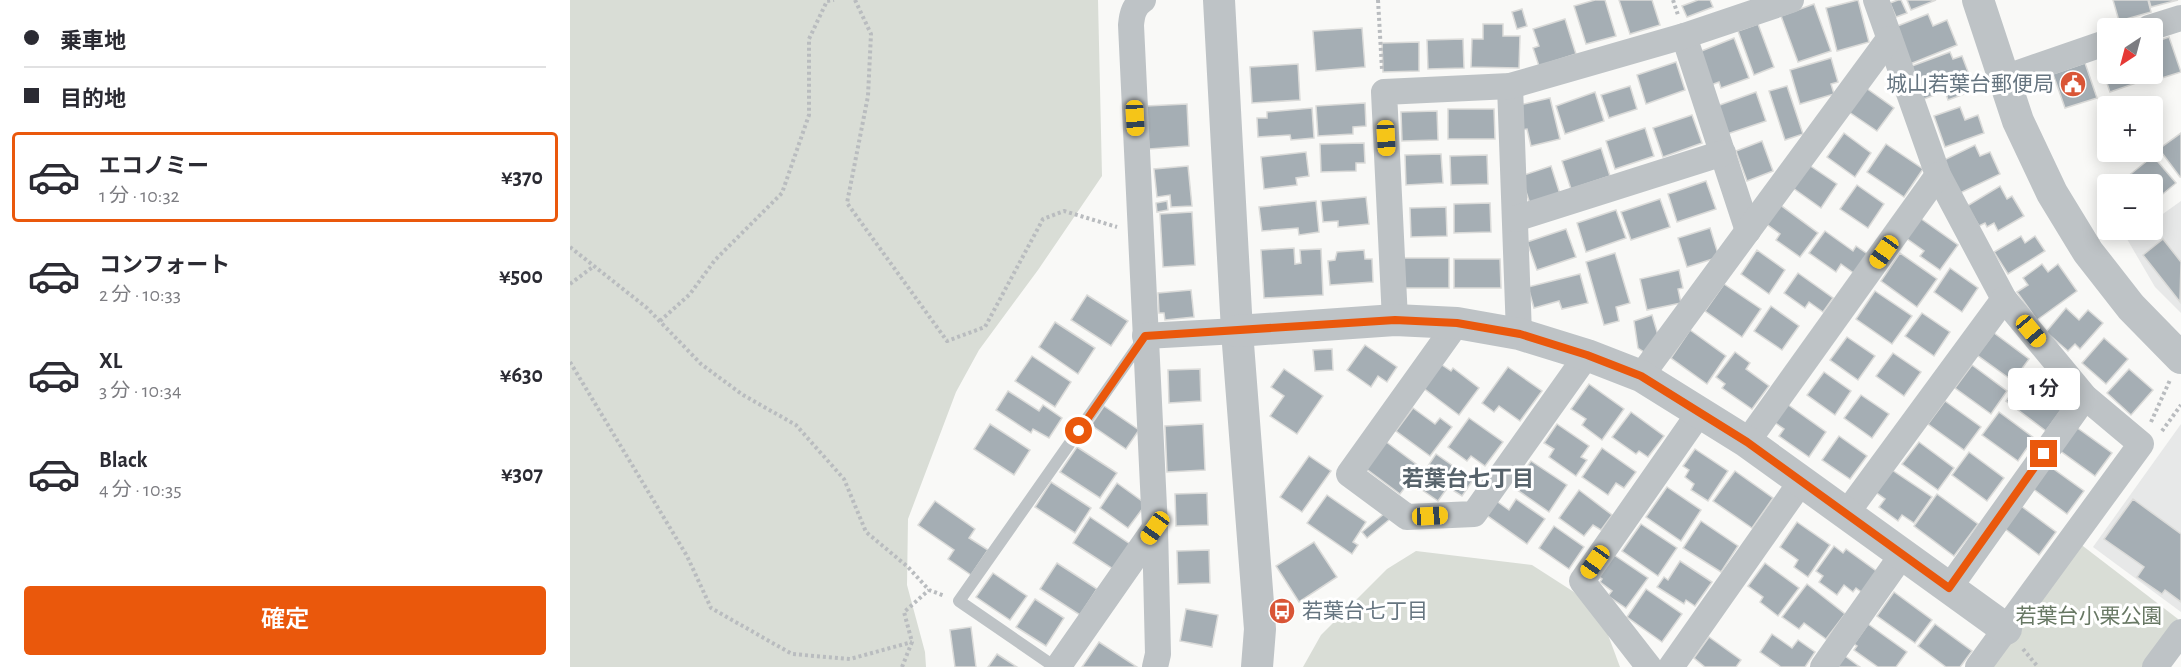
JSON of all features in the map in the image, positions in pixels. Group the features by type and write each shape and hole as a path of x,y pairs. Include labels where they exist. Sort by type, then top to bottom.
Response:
{"street":[{"path":"1143,0 1135,8 1131,25 1155,528 1158,654 1155,667"},
{"path":"1219,0 1237,331 1260,629 1257,667"},
{"path":"1395,320 1384,92 1510,86 1684,36 1791,0"},
{"path":"1876,0 1938,176 2004,299 2085,397 2141,444 1978,667"},
{"path":"1978,0 2018,121 2052,193 2088,252 2131,307 2181,358"},
{"path":"2163,24 2181,18"},
{"path":"1684,36 1748,231"},
{"path":"1641,376 1889,39"},
{"path":"2004,78 2097,46"},
{"path":"1510,86 1520,334"},
{"path":"1515,219 1723,153"},
{"path":"1747,442 1938,176"},
{"path":"1846,514 2004,299"},
{"path":"1145,336 1395,320 1457,323 1520,334 1587,355 1641,376 1747,442 2006,629"},
{"path":"1457,323 1349,474 1407,517 1474,514 1587,355"},
{"path":"1949,588 2085,397"},
{"path":"1649,667 1582,581 1700,412"},
{"path":"1671,667 1801,482"},
{"path":"1056,667 1155,528"},
{"path":"1823,667 1902,555"},
{"path":"2155,667 2181,632"}],"lane":[{"path":"1056,667 959,601 1145,336"}],"path":[{"path":"660,321 690,294 715,260 782,193 809,115 809,39 827,1 834,0"},
{"path":"855,0 871,34 868,96 847,203 947,341 985,327 1043,219 1064,211 1140,234"},
{"path":"1378,0 1384,92"},
{"path":"570,247 647,308 700,364 743,395 796,425 844,480 866,532 908,567 929,590 904,612 912,642 902,667"},
{"path":"570,284 594,266"},
{"path":"2141,444 2181,358"},
{"path":"570,362 687,556 711,608 792,654 850,659 912,642"}],"shaded area":[{"path":"2181,201 2181,313 2155,287 2128,240 2163,240 2163,214"},
{"path":"2181,424 2181,612 2093,547"}],"green space":[{"path":"570,0 1098,0 1102,176 1038,270 979,350 956,392 908,519 907,585 925,652 926,667 570,667"},
{"name":"若葉台小栗公園","path":"2079,543 2178,619 2142,667 1991,667"},
{"path":"1416,551 1532,565 1574,592 1604,624 1620,667 1303,667 1321,635 1387,569"}],"building":[{"path":"1595,0 1605,0 1616,36 1586,44 1574,6"},
{"path":"1619,0 1652,0 1660,25 1630,34"},
{"path":"1698,0 1710,0 1713,7 1687,17 1682,6"},
{"path":"1858,0 1869,42 1837,51 1826,8"},
{"path":"1901,0 1907,13 1896,17 1890,3"},
{"path":"1907,0 1936,0 1911,10"},
{"path":"2113,0 2148,0 2151,12 2130,18 2118,18"},
{"path":"2149,0 2178,0 2151,7"},
{"path":"1814,4 1831,51 1798,62 1781,16"},
{"path":"1522,9 1527,26 1517,29 1512,12"},
{"path":"1928,14 1933,26 1947,20 1957,45 1910,64 1895,27"},
{"path":"1565,19 1576,54 1539,66 1533,48 1539,46 1533,29"},
{"path":"1483,24 1503,24 1503,36 1520,36 1519,68 1471,67 1472,39 1483,39"},
{"path":"1758,24 1774,67 1754,75 1738,31"},
{"path":"1362,28 1365,67 1316,71 1313,31"},
{"path":"2169,37 2181,72 2163,78 2163,39"},
{"path":"1734,38 1749,78 1721,88 1719,82 1711,85 1699,52"},
{"path":"1463,39 1464,68 1428,69 1427,40"},
{"path":"1419,42 1419,71 1383,72 1382,43"},
{"path":"1950,52 1953,59 1962,56 1975,90 1948,100 1945,91 1924,99 1912,66"},
{"path":"1831,58 1838,82 1831,84 1834,94 1800,104 1790,70"},
{"path":"1676,62 1685,90 1646,104 1637,75"},
{"path":"2085,63 2097,98 2065,108 2053,74"},
{"path":"1298,64 1300,100 1252,103 1250,67"},
{"path":"2107,84 2133,84 2110,92"},
{"path":"1630,86 1637,109 1609,118 1601,95"},
{"path":"1787,86 1803,134 1785,140 1769,91"},
{"path":"1866,88 1894,108 1877,131 1849,112"},
{"path":"1595,92 1604,121 1565,134 1556,106"},
{"path":"1756,92 1766,121 1727,134 1717,106"},
{"path":"1550,98 1560,139 1531,146 1527,129 1521,130 1515,106"},
{"path":"1365,103 1366,126 1353,127 1353,134 1318,136 1316,106"},
{"path":"1187,104 1189,146 1149,149 1146,106"},
{"path":"1960,107 1965,120 1978,115 1984,133 1945,147 1934,116"},
{"path":"1312,108 1314,138 1291,140 1290,135 1258,137 1257,118 1267,118 1267,112"},
{"path":"1448,109 1494,109 1495,139 1448,139"},
{"path":"1437,111 1438,140 1402,141 1401,112"},
{"path":"1692,115 1702,143 1663,157 1653,128"},
{"path":"1645,128 1654,156 1615,169 1606,141"},
{"path":"1844,133 1871,153 1855,177 1827,157"},
{"path":"2181,133 2181,177 2163,154 2163,146"},
{"path":"1762,141 1773,171 1747,181 1736,151"},
{"path":"1364,143 1365,163 1356,163 1356,171 1321,172 1320,144"},
{"path":"1886,144 1923,169 1904,197 1867,172"},
{"path":"1975,145 1980,156 1990,152 2000,174 1958,194 1942,161"},
{"path":"1601,148 1610,176 1571,189 1562,161"},
{"path":"1306,152 1309,176 1296,178 1297,185 1264,189 1261,157"},
{"path":"1441,154 1443,183 1406,185 1405,155"},
{"path":"1487,155 1488,184 1451,185 1450,156"},
{"path":"2146,162 2158,162 2176,183 2163,194 2163,174 2131,174"},
{"path":"1809,165 1837,184 1821,208 1793,188"},
{"path":"1188,166 1192,206 1171,207 1170,195 1157,197 1154,169"},
{"path":"1551,166 1560,194 1530,204 1521,176"},
{"path":"1706,181 1716,209 1677,222 1668,194"},
{"path":"1857,185 1884,204 1868,228 1840,209"},
{"path":"2000,186 2007,199 2012,196 2024,216 1998,231 1994,223 1987,227 1985,223 1979,226 1967,206"},
{"path":"1366,197 1369,224 1338,227 1338,221 1323,222 1321,201"},
{"path":"1660,199 1670,227 1631,240 1621,212"},
{"path":"1167,201 1168,210 1157,212 1156,203"},
{"path":"1316,201 1319,232 1299,235 1298,228 1262,231 1259,207"},
{"path":"1775,201 1818,233 1800,257 1776,240 1780,234 1761,220"},
{"path":"1490,203 1491,232 1454,233 1454,204"},
{"path":"1446,207 1447,236 1411,237 1410,208"},
{"path":"1616,210 1626,238 1586,252 1577,223"},
{"path":"1192,212 1195,265 1163,267 1160,214"},
{"path":"1920,218 1958,245 1940,270 1920,256 1924,251 1906,238"},
{"path":"1710,228 1719,257 1687,267 1678,238"},
{"path":"1566,229 1576,257 1537,270 1527,242"},
{"path":"1825,231 1853,251 1856,246 1869,255 1855,274 1841,264 1836,272 1809,253"},
{"path":"2021,236 2025,243 2035,236 2045,251 2008,274 1994,252"},
{"path":"2163,239 2181,262 2180,302 2143,255"},
{"path":"1294,248 1295,264 1301,263 1300,250 1321,249 1323,295 1264,298 1261,250"},
{"path":"1364,250 1365,259 1372,259 1373,282 1330,285 1328,261 1335,260 1337,252"},
{"path":"1757,250 1785,270 1769,294 1741,274"},
{"path":"1615,253 1630,303 1616,307 1619,321 1604,325 1586,262"},
{"path":"1900,253 1937,279 1917,307 1881,281"},
{"path":"1403,258 1449,258 1449,288 1403,288"},
{"path":"1454,259 1500,259 1501,288 1454,288"},
{"path":"2042,264 2048,272 2058,264 2077,291 2037,320 2017,292 2028,285 2023,278"},
{"path":"1950,268 1978,288 1962,312 1934,292"},
{"path":"1679,270 1683,288 1678,289 1681,303 1647,310 1640,279"},
{"path":"1798,273 1833,298 1823,312 1809,302 1805,308 1784,293"},
{"path":"1580,274 1588,303 1562,309 1559,301 1534,308 1528,287"},
{"path":"1724,284 1761,309 1742,337 1705,311"},
{"path":"1191,290 1194,317 1165,320 1164,313 1159,313 1158,293"},
{"path":"1875,291 1912,316 1892,344 1856,319"},
{"path":"1087,295 1128,321 1111,346 1071,320"},
{"path":"1771,306 1799,326 1782,350 1754,331"},
{"path":"2066,308 2079,320 2088,310 2103,323 2080,349 2075,344 2068,351 2046,332"},
{"path":"1922,313 1950,332 1934,356 1905,336"},
{"path":"1652,315 1658,335 1647,354 1638,348 1634,321"},
{"path":"1055,322 1095,348 1078,374 1039,347"},
{"path":"1690,330 1726,356 1707,384 1671,358"},
{"path":"1994,333 2029,359 2013,381 1977,355"},
{"path":"1847,337 1875,356 1858,380 1830,360"},
{"path":"2104,338 2128,359 2106,384 2082,363"},
{"path":"1365,345 1397,367 1387,382 1378,376 1371,387 1347,370"},
{"path":"1332,349 1333,370 1315,371 1313,350"},
{"path":"1735,352 1750,363 1746,369 1769,386 1752,409 1722,388 1725,384 1716,377"},
{"path":"1893,353 1921,372 1904,396 1876,376"},
{"path":"1032,356 1071,382 1055,407 1015,381"},
{"path":"1439,363 1451,371 1453,368 1479,388 1459,415 1422,387"},
{"path":"1972,365 2007,391 1991,414 1955,388"},
{"path":"1508,367 1542,391 1520,421 1499,406 1494,412 1482,403"},
{"path":"1200,369 1201,401 1169,403 1168,370"},
{"path":"1284,369 1323,396 1297,434 1270,416 1284,396 1271,387"},
{"path":"2129,369 2153,390 2131,415 2107,393"},
{"path":"1824,372 1851,391 1835,415 1807,395"},
{"path":"2021,380 2029,385 2031,382 2064,406 2046,431 2006,401"},
{"path":"1589,384 1624,409 1602,440 1582,425 1586,419 1571,409"},
{"path":"1008,391 1039,411 1043,405 1062,418 1049,438 1033,429 1031,433 996,410"},
{"path":"1861,395 1889,414 1872,438 1844,418"},
{"path":"1945,401 1981,427 1964,450 1928,424"},
{"path":"1787,404 1826,432 1809,457 1779,436 1784,429 1774,422"},
{"path":"1104,406 1139,430 1126,449 1091,425"},
{"path":"1413,408 1435,424 1440,418 1452,427 1430,456 1396,431"},
{"path":"1631,412 1664,436 1648,457 1639,451 1636,454 1612,437"},
{"path":"1999,412 2034,438 2018,461 1982,435"},
{"path":"1469,418 1503,442 1485,466 1471,456 1467,461 1448,447"},
{"path":"990,424 1030,450 1014,475 974,449"},
{"path":"1203,424 1205,470 1167,472 1165,426"},
{"path":"1557,424 1589,446 1581,457 1587,460 1576,476 1549,457 1554,449 1544,443"},
{"path":"2076,427 2112,453 2095,476 2059,450"},
{"path":"1839,436 1867,456 1850,479 1822,460"},
{"path":"1385,441 1420,467 1400,494 1365,468"},
{"path":"1919,442 1954,468 1938,490 1902,464"},
{"path":"1077,447 1117,473 1100,498 1060,472"},
{"path":"1602,448 1636,472 1624,488 1616,483 1608,495 1582,477"},
{"path":"1695,449 1728,471 1708,501 1691,490 1694,484 1685,477 1689,470 1683,466"},
{"path":"1969,452 2004,478 1987,501 1952,475"},
{"path":"1436,454 1473,480 1462,496 1448,487 1438,501 1415,485"},
{"path":"1309,456 1331,471 1302,512 1280,497"},
{"path":"1531,461 1567,485 1549,512 1513,487"},
{"path":"2048,465 2084,491 2067,514 2032,488"},
{"path":"1889,468 1932,497 1914,523 1902,515 1898,521 1879,507 1885,499 1874,491"},
{"path":"1735,471 1773,498 1752,528 1713,501"},
{"path":"1051,482 1091,508 1075,533 1035,507"},
{"path":"1117,483 1146,504 1128,528 1100,508"},
{"path":"1667,487 1701,510 1681,541 1646,517"},
{"path":"1579,490 1612,515 1601,530 1593,525 1584,536 1559,518"},
{"path":"1207,493 1208,525 1176,526 1175,494"},
{"path":"1937,494 1978,524 1954,556 1914,526"},
{"path":"1327,495 1366,522 1353,542 1358,545 1352,554 1307,523"},
{"path":"1516,499 1545,519 1527,544 1485,514 1495,500 1509,510"},
{"path":"2133,499 2181,534 2181,602 2165,590 2162,594 2137,577 2144,567 2104,539"},
{"path":"935,501 975,529 969,538 988,550 971,575 948,559 954,550 918,525"},
{"path":"2021,506 2056,532 2039,555 2004,528"},
{"path":"1385,513 1390,519 1367,538 1362,532"},
{"path":"1090,517 1130,544 1113,569 1073,543"},
{"path":"1701,521 1738,546 1721,572 1683,548"},
{"path":"1797,522 1830,545 1808,577 1794,567 1798,560 1780,547"},
{"path":"1641,524 1677,548 1658,576 1622,551"},
{"path":"1554,526 1584,547 1569,569 1539,548"},
{"path":"1314,542 1337,577 1299,602 1276,566"},
{"path":"1834,546 1843,553 1846,549 1879,573 1864,594 1856,588 1853,592 1844,585 1837,595 1819,582 1823,576 1816,571"},
{"path":"1209,550 1210,583 1178,584 1177,551"},
{"path":"1614,555 1648,578 1626,608 1608,596 1612,591 1600,582 1602,579 1598,576"},
{"path":"1680,561 1712,582 1695,606 1686,600 1684,604 1657,587 1664,577 1668,580"},
{"path":"1057,563 1097,589 1080,615 1040,589"},
{"path":"1765,563 1799,588 1778,616 1760,602 1763,597 1748,586"},
{"path":"993,573 1027,596 1010,620 976,597"},
{"path":"1807,584 1845,614 1826,639 1804,623 1799,629 1782,617"},
{"path":"1646,589 1682,614 1662,642 1627,617"},
{"path":"1894,592 1932,620 1915,643 1877,616"},
{"path":"1035,599 1064,618 1046,646 1016,627"},
{"path":"1186,609 1218,615 1212,647 1180,641"},
{"path":"1868,624 1907,652 1896,667 1878,667 1854,650 1857,646 1854,644"},
{"path":"1935,624 1972,651 1960,667 1946,667 1918,646"},
{"path":"971,627 976,667 955,667 950,630"},
{"path":"1772,634 1792,648 1798,640 1815,652 1805,667 1781,667 1760,652"},
{"path":"1709,637 1741,660 1736,667 1705,667 1694,658"},
{"path":"1099,642 1137,667 1082,667"},
{"path":"997,654 1017,667 988,667"},
{"path":"1845,656 1860,667 1837,667"}],"place":[{"name":"城山若葉台郵便局","path":"2073,84"},
{"name":"若葉台七丁目","path":"1282,611"}],"district":[{"name":"若葉台七丁目","path":"1468,478"}],"route":[{"path":"1079,431 1145,336 1395,320 1457,323 1520,334 1587,355 1641,376 1747,442 1949,588 2044,454"}]}
